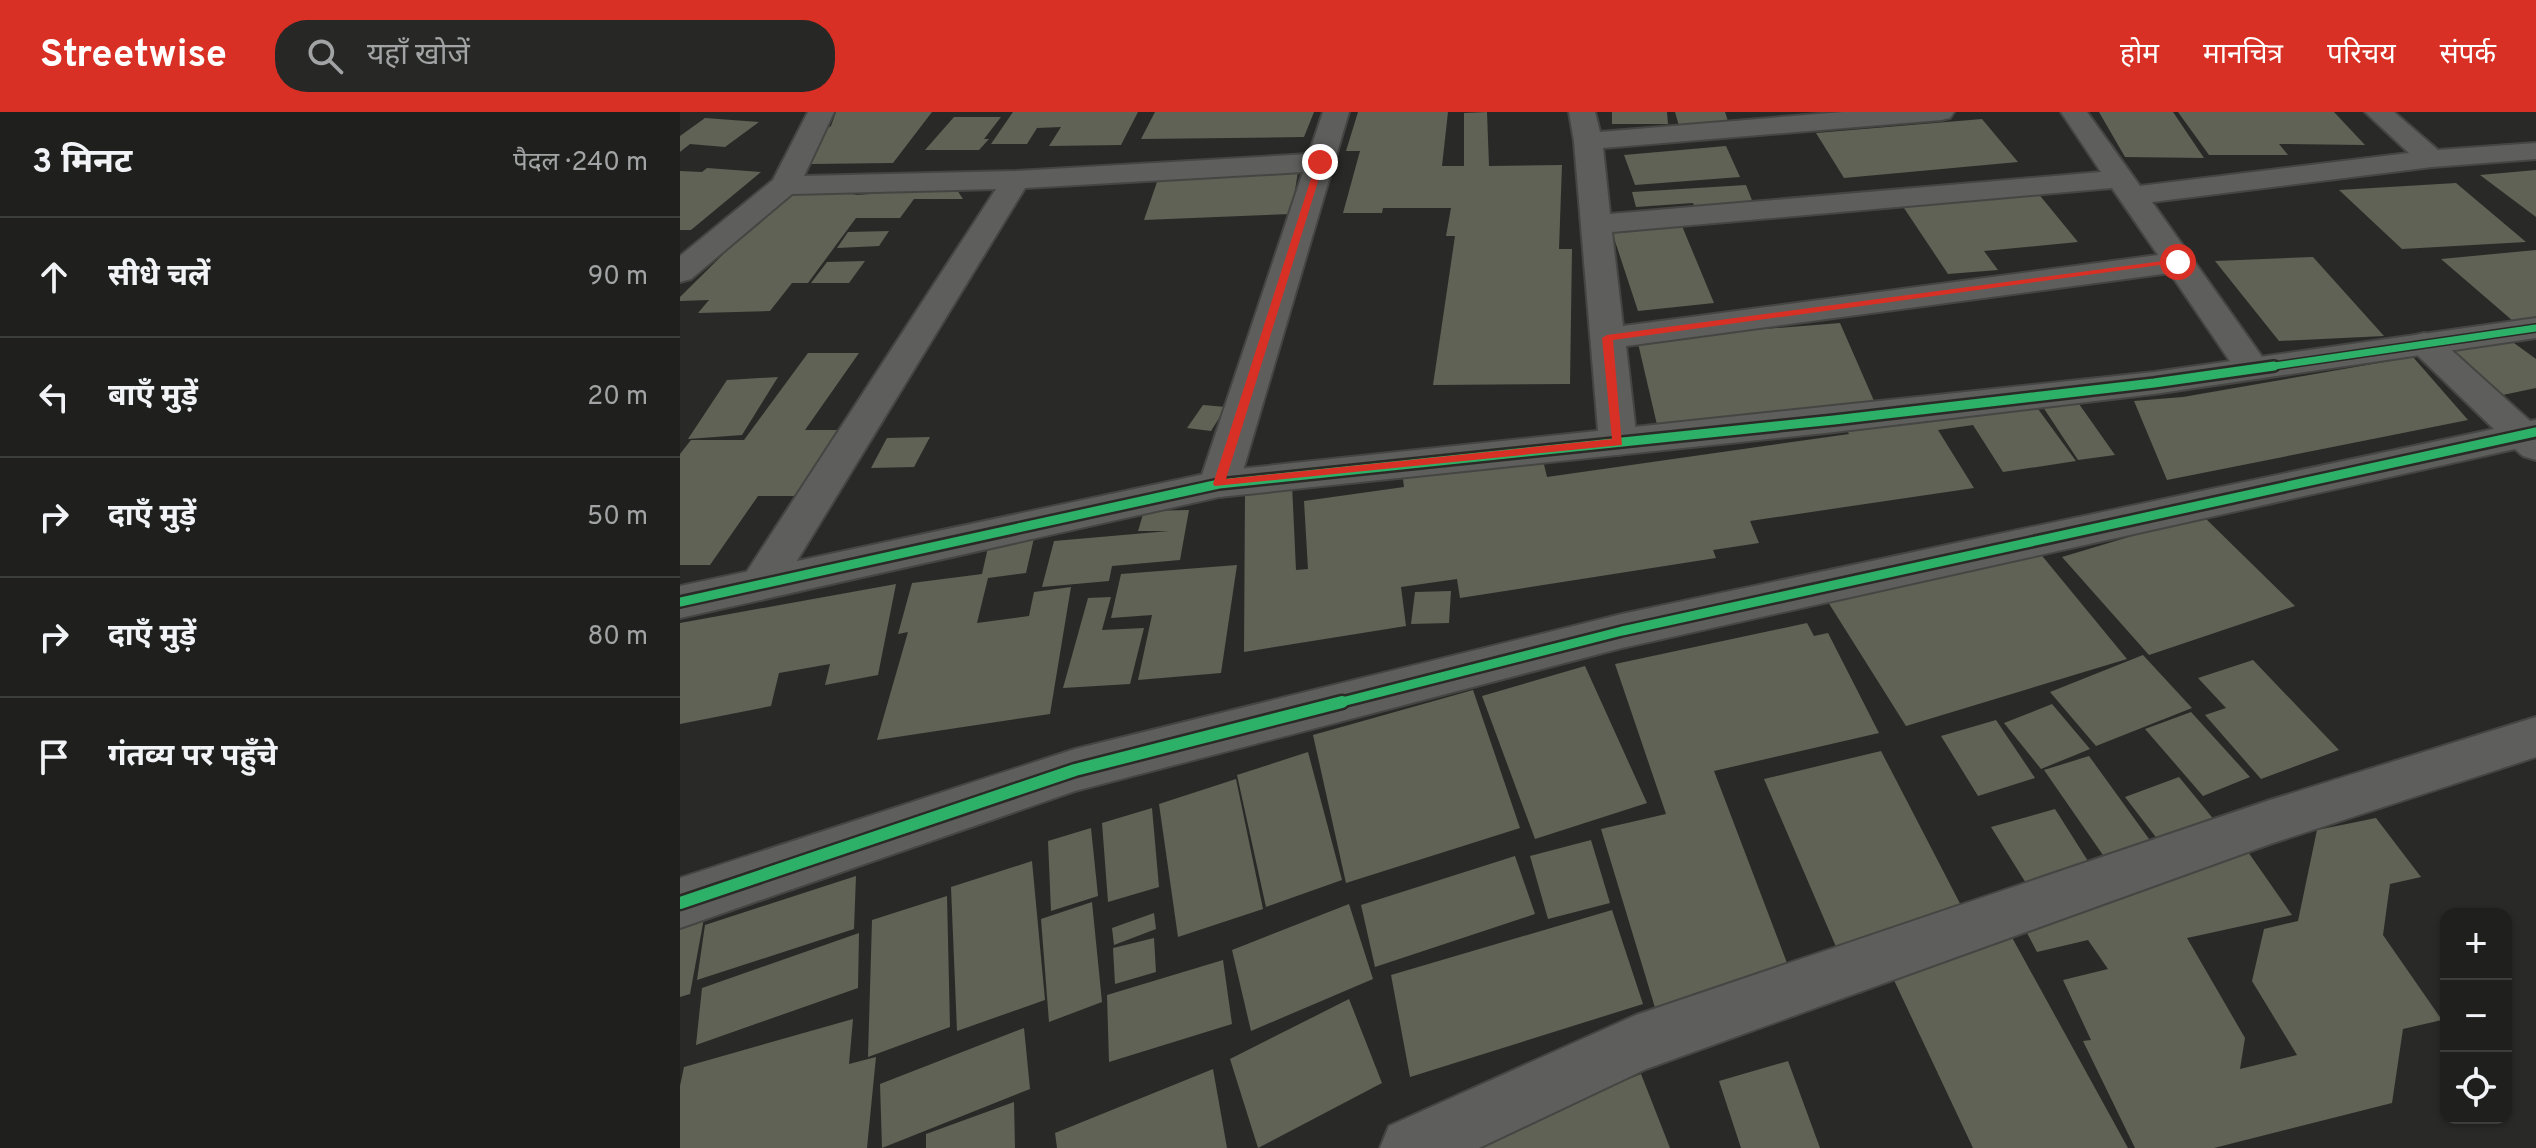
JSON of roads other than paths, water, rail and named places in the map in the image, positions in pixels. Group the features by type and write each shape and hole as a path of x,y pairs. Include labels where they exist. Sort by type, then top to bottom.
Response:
{"street":[{"path":"680,272 785,185 821,112"},
{"path":"1219,484 1336,112"},
{"path":"1618,442 1585,126 1941,112"},
{"path":"2074,112 2252,368"},
{"path":"2378,112 2432,159"},
{"path":"1596,224 2125,187 2536,151"},
{"path":"785,185 1016,180 1320,162"},
{"path":"761,584 1016,180"},
{"path":"1607,338 2178,262"},
{"path":"680,602 1219,484 2108,388 2536,328"},
{"path":"2424,343 2531,438"},
{"path":"680,903 1075,770 1591,638 2531,438"},
{"path":"1411,1148 1636,1044 2270,822 2536,737"}]}
